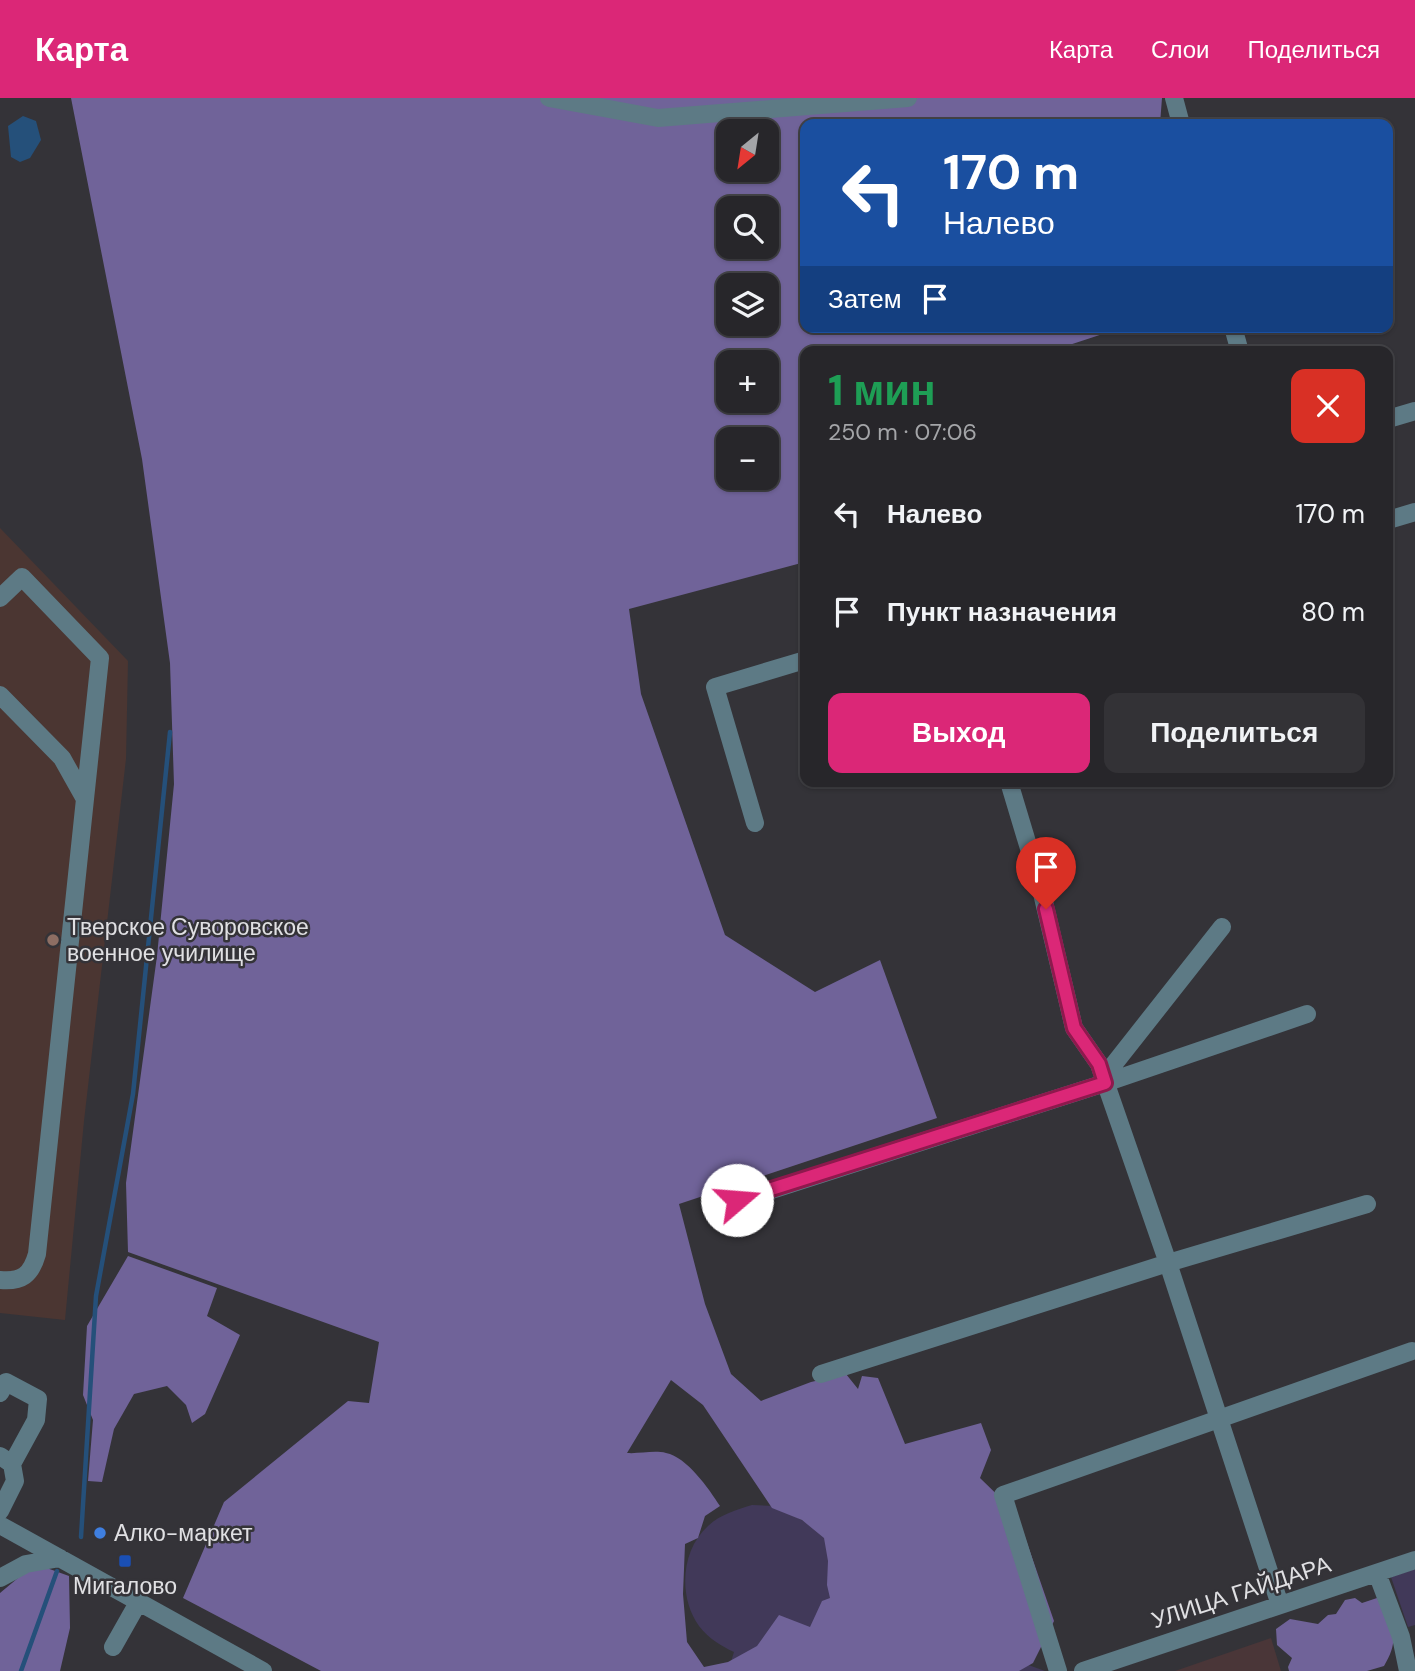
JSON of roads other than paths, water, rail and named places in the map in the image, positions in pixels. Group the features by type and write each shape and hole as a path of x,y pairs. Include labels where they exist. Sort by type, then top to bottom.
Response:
{"street":[{"path":"549,98 658,118 908,98"},
{"path":"1174,98 1180,119"},
{"path":"1393,418 1415,411"},
{"path":"1393,519 1415,512"},
{"path":"0,598 22,577 100,658 37,1254 34,1266 25,1278 14,1282 0,1280"},
{"path":"755,823 715,687 800,662"},
{"path":"2,701 62,758 85,799"},
{"path":"1011,787 1040,885 1074,1028 1099,1064 1168,1263 1280,1605"},
{"path":"1104,1081 1222,927"},
{"path":"737,1200 1307,1014"},
{"path":"821,1374 1168,1263 1367,1204"},
{"path":"1058,1671 1003,1495 1412,1351"},
{"path":"0,1511 15,1481 6,1460 36,1420 38,1399 2,1384"},
{"path":"0,1525 263,1671"},
{"path":"0,1578 26,1564 61,1558"},
{"name":"УЛИЦА ГАЙДАРА","path":"1083,1671 1415,1560"},
{"path":"1377,1573 1408,1635 1408,1671"},
{"path":"113,1647 139,1601"},
{"path":"225,1671 234,1655"}],"water":[{"path":"23,116 36,121 41,140 30,158 20,162 11,157 8,126"}],"waterway":[{"path":"81,1537 96,1296 133,1094 170,732"},
{"path":"21,1671 57,1571"}],"place":[{"name":"Тверское Суворовское военное училище","path":"53,940"},
{"name":"Алко-маркет","path":"100,1533"},
{"name":"Мигалово","path":"125,1561"}]}
